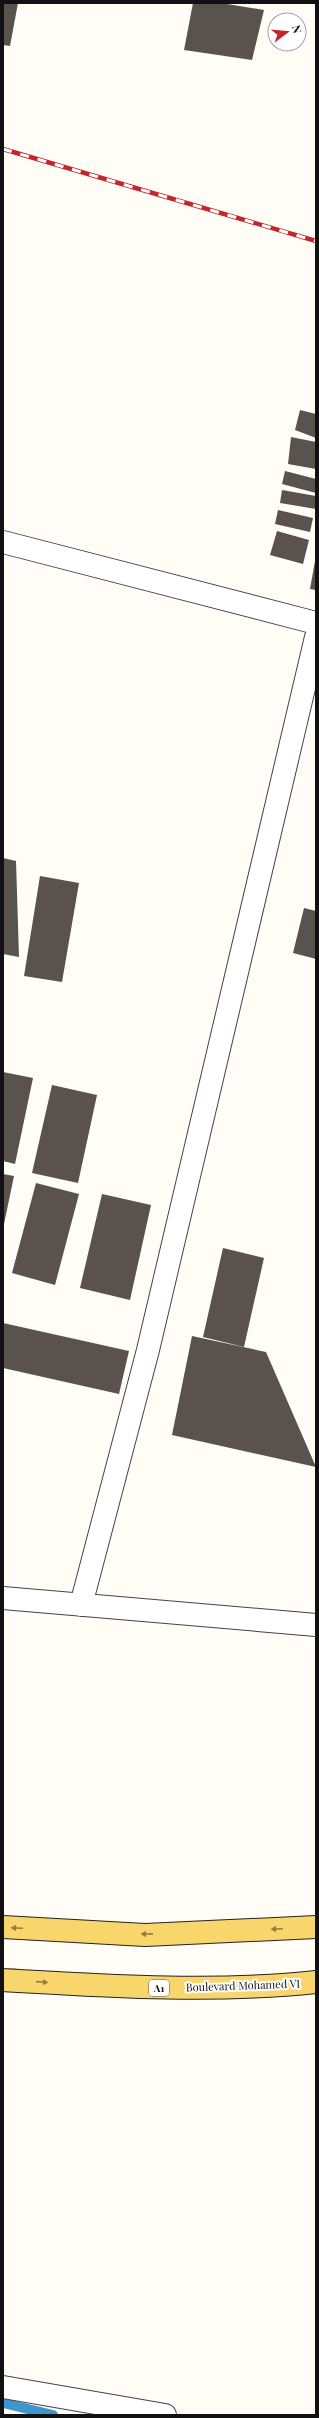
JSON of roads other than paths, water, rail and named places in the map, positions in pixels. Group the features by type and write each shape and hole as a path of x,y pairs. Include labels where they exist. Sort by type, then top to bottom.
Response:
{"main road":[{"path":"3,1927 145,1935 316,1926"},
{"name":"Boulevard Mohamed VI","path":"3,1980 141,1988 287,1985 316,1982"}],"street":[{"path":"3,542 316,623"},
{"path":"81,1605 150,1342 316,637"},
{"path":"3,1598 316,1624"},
{"path":"3,2387 165,2415"}],"waterway":[{"path":"3,2403 53,2415"}],"railway":[{"path":"3,149 316,241"}]}
